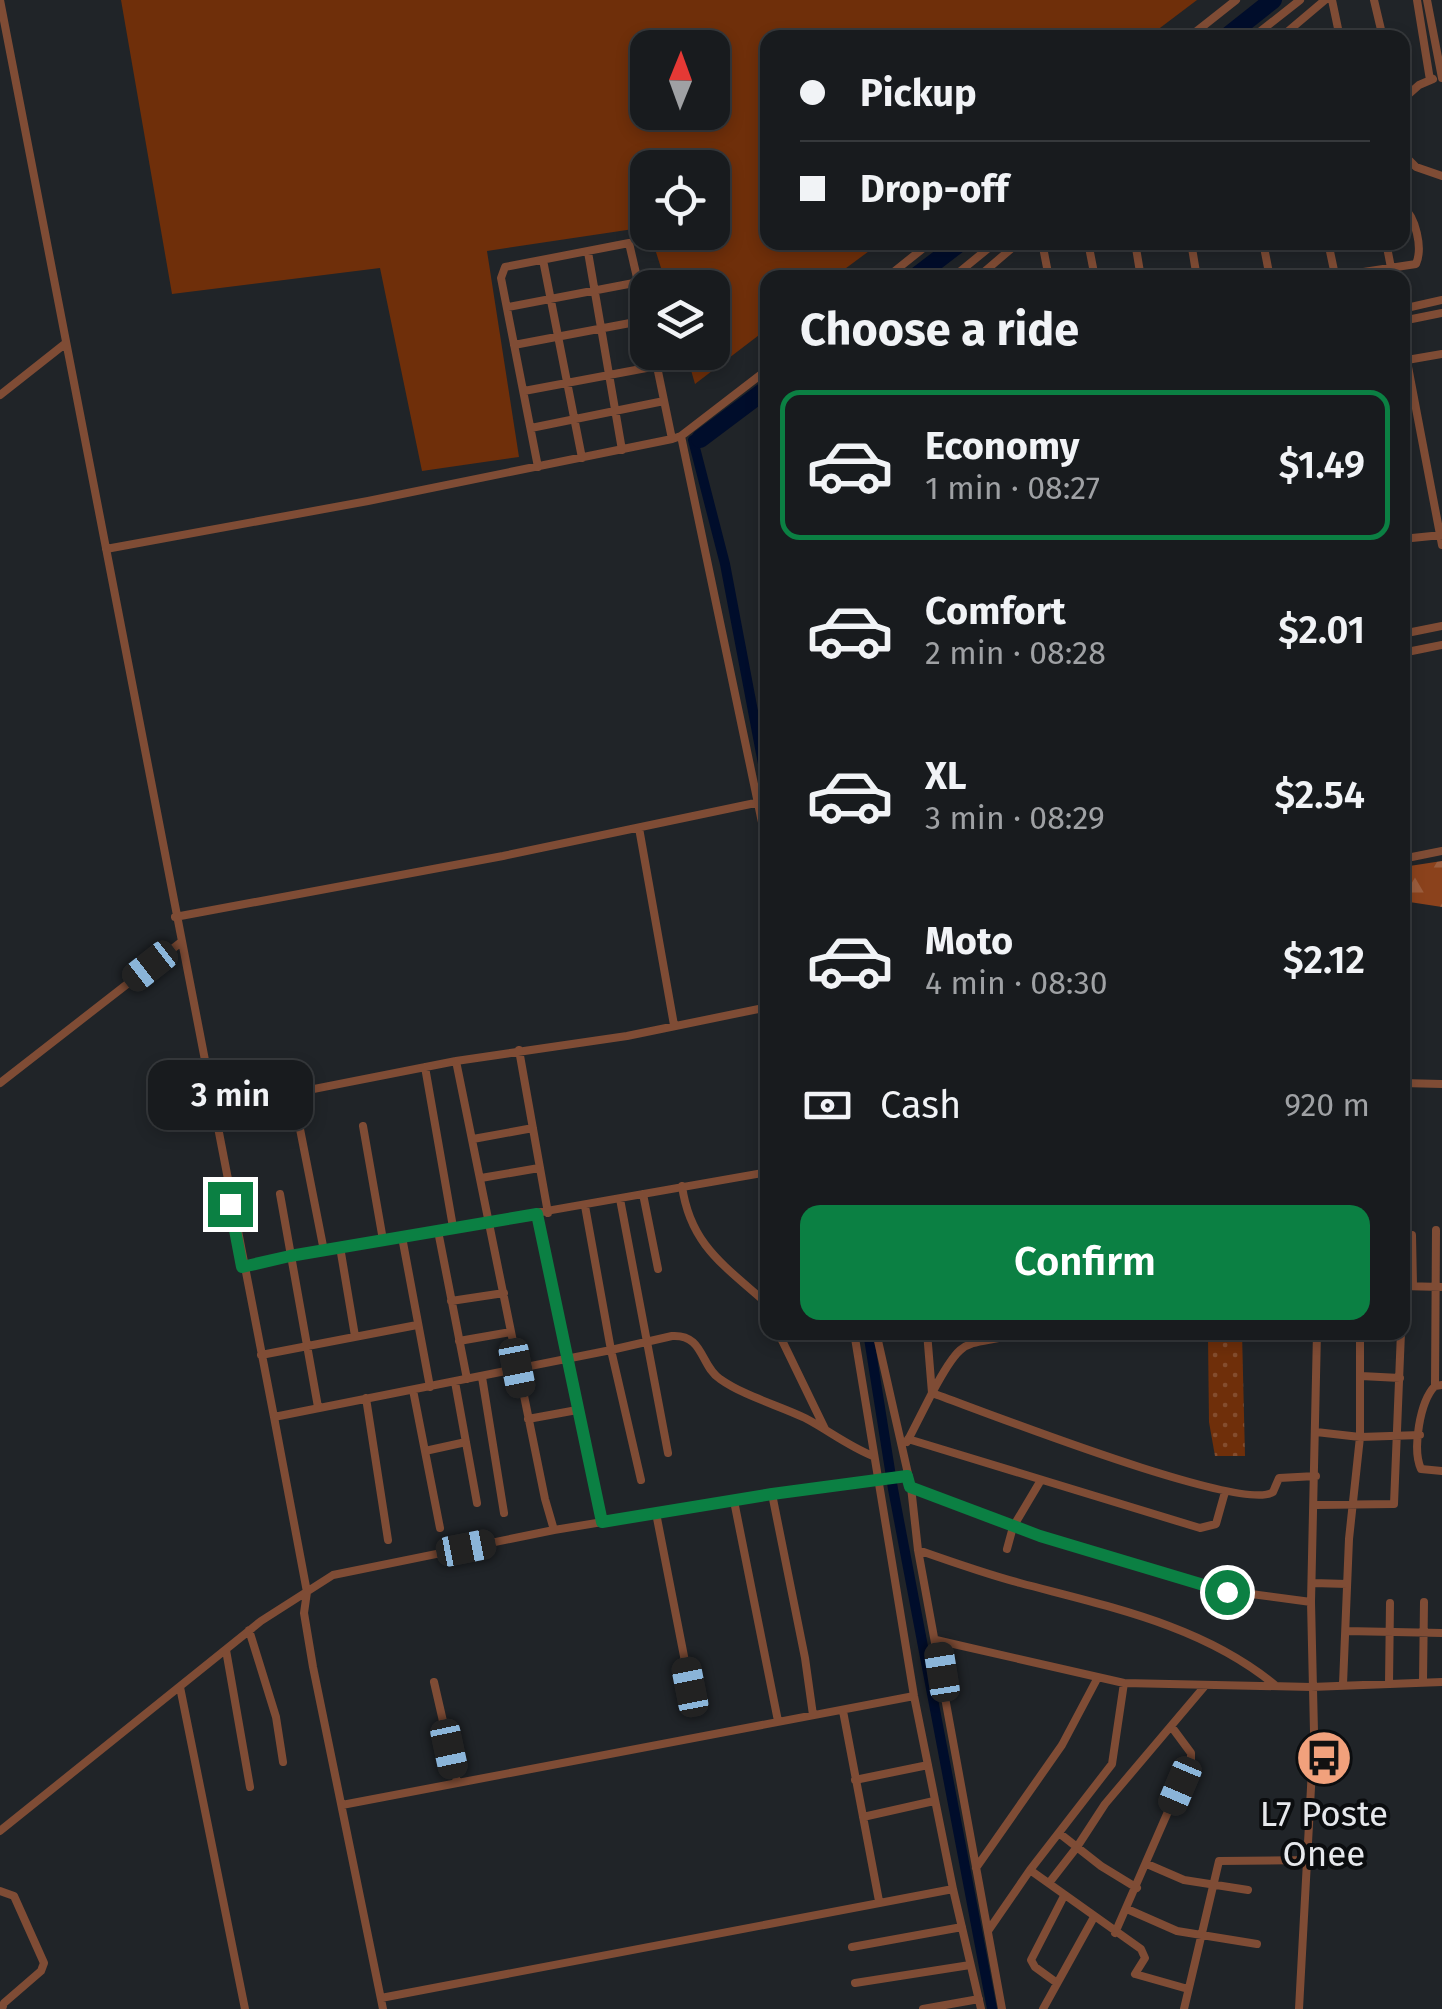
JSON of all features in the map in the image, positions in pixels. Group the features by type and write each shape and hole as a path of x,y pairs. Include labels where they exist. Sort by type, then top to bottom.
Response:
{"street":[{"path":"0,0 307,1592 304,1612 308,1638 383,2009"},
{"path":"1198,30 1236,0"},
{"path":"1262,30 1300,0"},
{"path":"1289,30 1324,0"},
{"path":"1332,0 1338,30"},
{"path":"1374,0 1381,30"},
{"path":"1416,0 1430,80"},
{"path":"1410,92 1418,85 1442,78 1428,0"},
{"path":"1276,18 1278,30"},
{"path":"1410,161 1442,176"},
{"path":"1369,270 1416,264 1420,258 1410,215"},
{"path":"538,467 502,270 505,266 629,243 635,270"},
{"path":"896,270 922,250"},
{"path":"967,270 988,250"},
{"path":"986,270 1010,250"},
{"path":"1388,250 1392,270"},
{"path":"588,252 622,450"},
{"path":"543,260 582,458"},
{"path":"508,307 630,284"},
{"path":"1410,306 1442,300"},
{"path":"1410,319 1442,313"},
{"path":"514,345 630,326"},
{"path":"0,395 66,343"},
{"path":"1410,359 1442,354"},
{"path":"524,391 632,370"},
{"path":"175,917 760,802 658,370"},
{"path":"106,548 538,467 676,437 760,375"},
{"path":"1410,384 1442,545"},
{"path":"531,428 664,401"},
{"path":"1410,538 1441,534"},
{"path":"1410,632 1442,626"},
{"path":"1410,651 1442,645"},
{"path":"638,828 674,1026"},
{"path":"1410,857 1442,851"},
{"path":"0,1083 180,942"},
{"path":"212,1108 519,1050 628,1036 760,1009"},
{"path":"519,1050 548,1212"},
{"path":"456,1061 517,1368 554,1530"},
{"path":"425,1067 453,1228"},
{"path":"1410,1084 1442,1084"},
{"path":"363,1126 383,1240"},
{"path":"474,1140 533,1128"},
{"path":"300,1129 324,1251"},
{"path":"481,1178 539,1168"},
{"path":"242,1267 760,1173"},
{"path":"682,1186 686,1214 697,1236 760,1297"},
{"path":"280,1194 318,1407"},
{"path":"643,1194 658,1269"},
{"path":"620,1199 668,1454"},
{"path":"585,1206 611,1350 641,1480"},
{"path":"537,1214 602,1522"},
{"path":"1436,1230 1439,1386 1426,1395 1417,1460 1421,1470 1442,1472"},
{"path":"438,1231 467,1379"},
{"path":"1410,1260 1412,1235"},
{"path":"402,1237 430,1387"},
{"path":"340,1248 355,1336"},
{"path":"1410,1286 1438,1287"},
{"path":"451,1300 504,1293"},
{"path":"261,1355 417,1324"},
{"path":"459,1341 511,1332"},
{"path":"274,1417 682,1335 702,1349 716,1378 826,1428 852,1448 872,1456"},
{"path":"782,1340 826,1428"},
{"path":"855,1340 914,1696 952,1889 980,2004 922,2009"},
{"path":"878,1340 902,1450 903,1477 910,1487 918,1550 1002,2009"},
{"path":"927,1340 932,1393"},
{"path":"902,1450 957,1351 971,1340"},
{"path":"1299,2009 1314,1732 1311,1602 1318,1340"},
{"path":"1343,1684 1360,1437 1360,1340"},
{"path":"1316,1506 1394,1504 1401,1340"},
{"path":"482,1376 504,1513"},
{"path":"1361,1376 1400,1378"},
{"path":"455,1382 477,1503"},
{"path":"413,1390 440,1528"},
{"path":"932,1393 1082,1448 1225,1492 1263,1498 1273,1492 1278,1478 1316,1476"},
{"path":"366,1398 388,1540"},
{"path":"528,1419 577,1410"},
{"path":"1316,1432 1360,1437 1420,1435"},
{"path":"908,1439 1200,1528 1216,1524 1225,1492"},
{"path":"425,1450 466,1442"},
{"path":"0,1831 250,1630 334,1575 554,1530 903,1477"},
{"path":"1007,1549 1013,1527 1041,1480"},
{"path":"910,1487 1013,1527 1213,1589 1311,1602"},
{"path":"772,1494 813,1715"},
{"path":"734,1501 778,1721"},
{"path":"656,1513 690,1687"},
{"path":"918,1550 1017,1582 1103,1602 1156,1621 1237,1657 1275,1686"},
{"path":"1313,1583 1347,1584"},
{"path":"1423,1681 1424,1602"},
{"path":"1389,1683 1390,1603"},
{"path":"250,1630 276,1717 283,1762"},
{"path":"1346,1631 1442,1633"},
{"path":"936,1640 1124,1683 1311,1688 1442,1682"},
{"path":"226,1650 250,1786"},
{"path":"976,1868 1062,1744 1098,1679"},
{"path":"434,1682 456,1782"},
{"path":"988,1931 1112,1764 1124,1683"},
{"path":"1049,1883 1090,1825 1204,1686"},
{"path":"180,1687 244,2009"},
{"path":"342,1805 914,1696"},
{"path":"843,1711 879,1902"},
{"path":"1115,1933 1191,1758 1170,1726"},
{"path":"855,1780 928,1765"},
{"path":"862,1817 934,1802"},
{"path":"1075,1811 1090,1825"},
{"path":"1059,1833 1137,1888"},
{"path":"1184,2009 1221,1860 1308,1860"},
{"path":"1147,1864 1184,1880 1248,1890"},
{"path":"1030,1870 1144,1952 1136,1976 1188,1989"},
{"path":"381,1998 952,1889"},
{"path":"0,1891 14,1896 44,1964 2,2009"},
{"path":"1058,1983 1031,1960 1064,1896"},
{"path":"1128,1909 1161,1926 1202,1937 1256,1944"},
{"path":"1042,2009 1094,1917"},
{"path":"852,1947 962,1927"},
{"path":"854,1983 970,1965"}],"shaded area":[{"path":"121,0 1197,0 1157,30 760,30 760,250 871,250 843,270 760,270 760,334 730,357 730,270 662,270 655,250 730,250 730,150 630,150 630,230 487,251 519,457 422,471 380,268 172,294"},
{"path":"691,370 713,370 695,384"},
{"path":"1208,1340 1242,1340 1245,1456 1215,1456 1209,1422"}],"green space":[{"path":"1442,861 1442,907 1410,902 1410,866"}],"waterway":[{"path":"1235,30 1273,0"},
{"path":"924,270 951,250"},
{"path":"700,439 760,394"},
{"path":"700,439 693,440 725,564 760,748"},
{"path":"869,1340 893,1489 992,2009"}],"place":[{"name":"L7 Poste Onee","path":"1324,1758"}],"route":[{"path":"230,1204 242,1267 537,1214 602,1522 907,1476 910,1487 1013,1527 1227,1592"}]}
